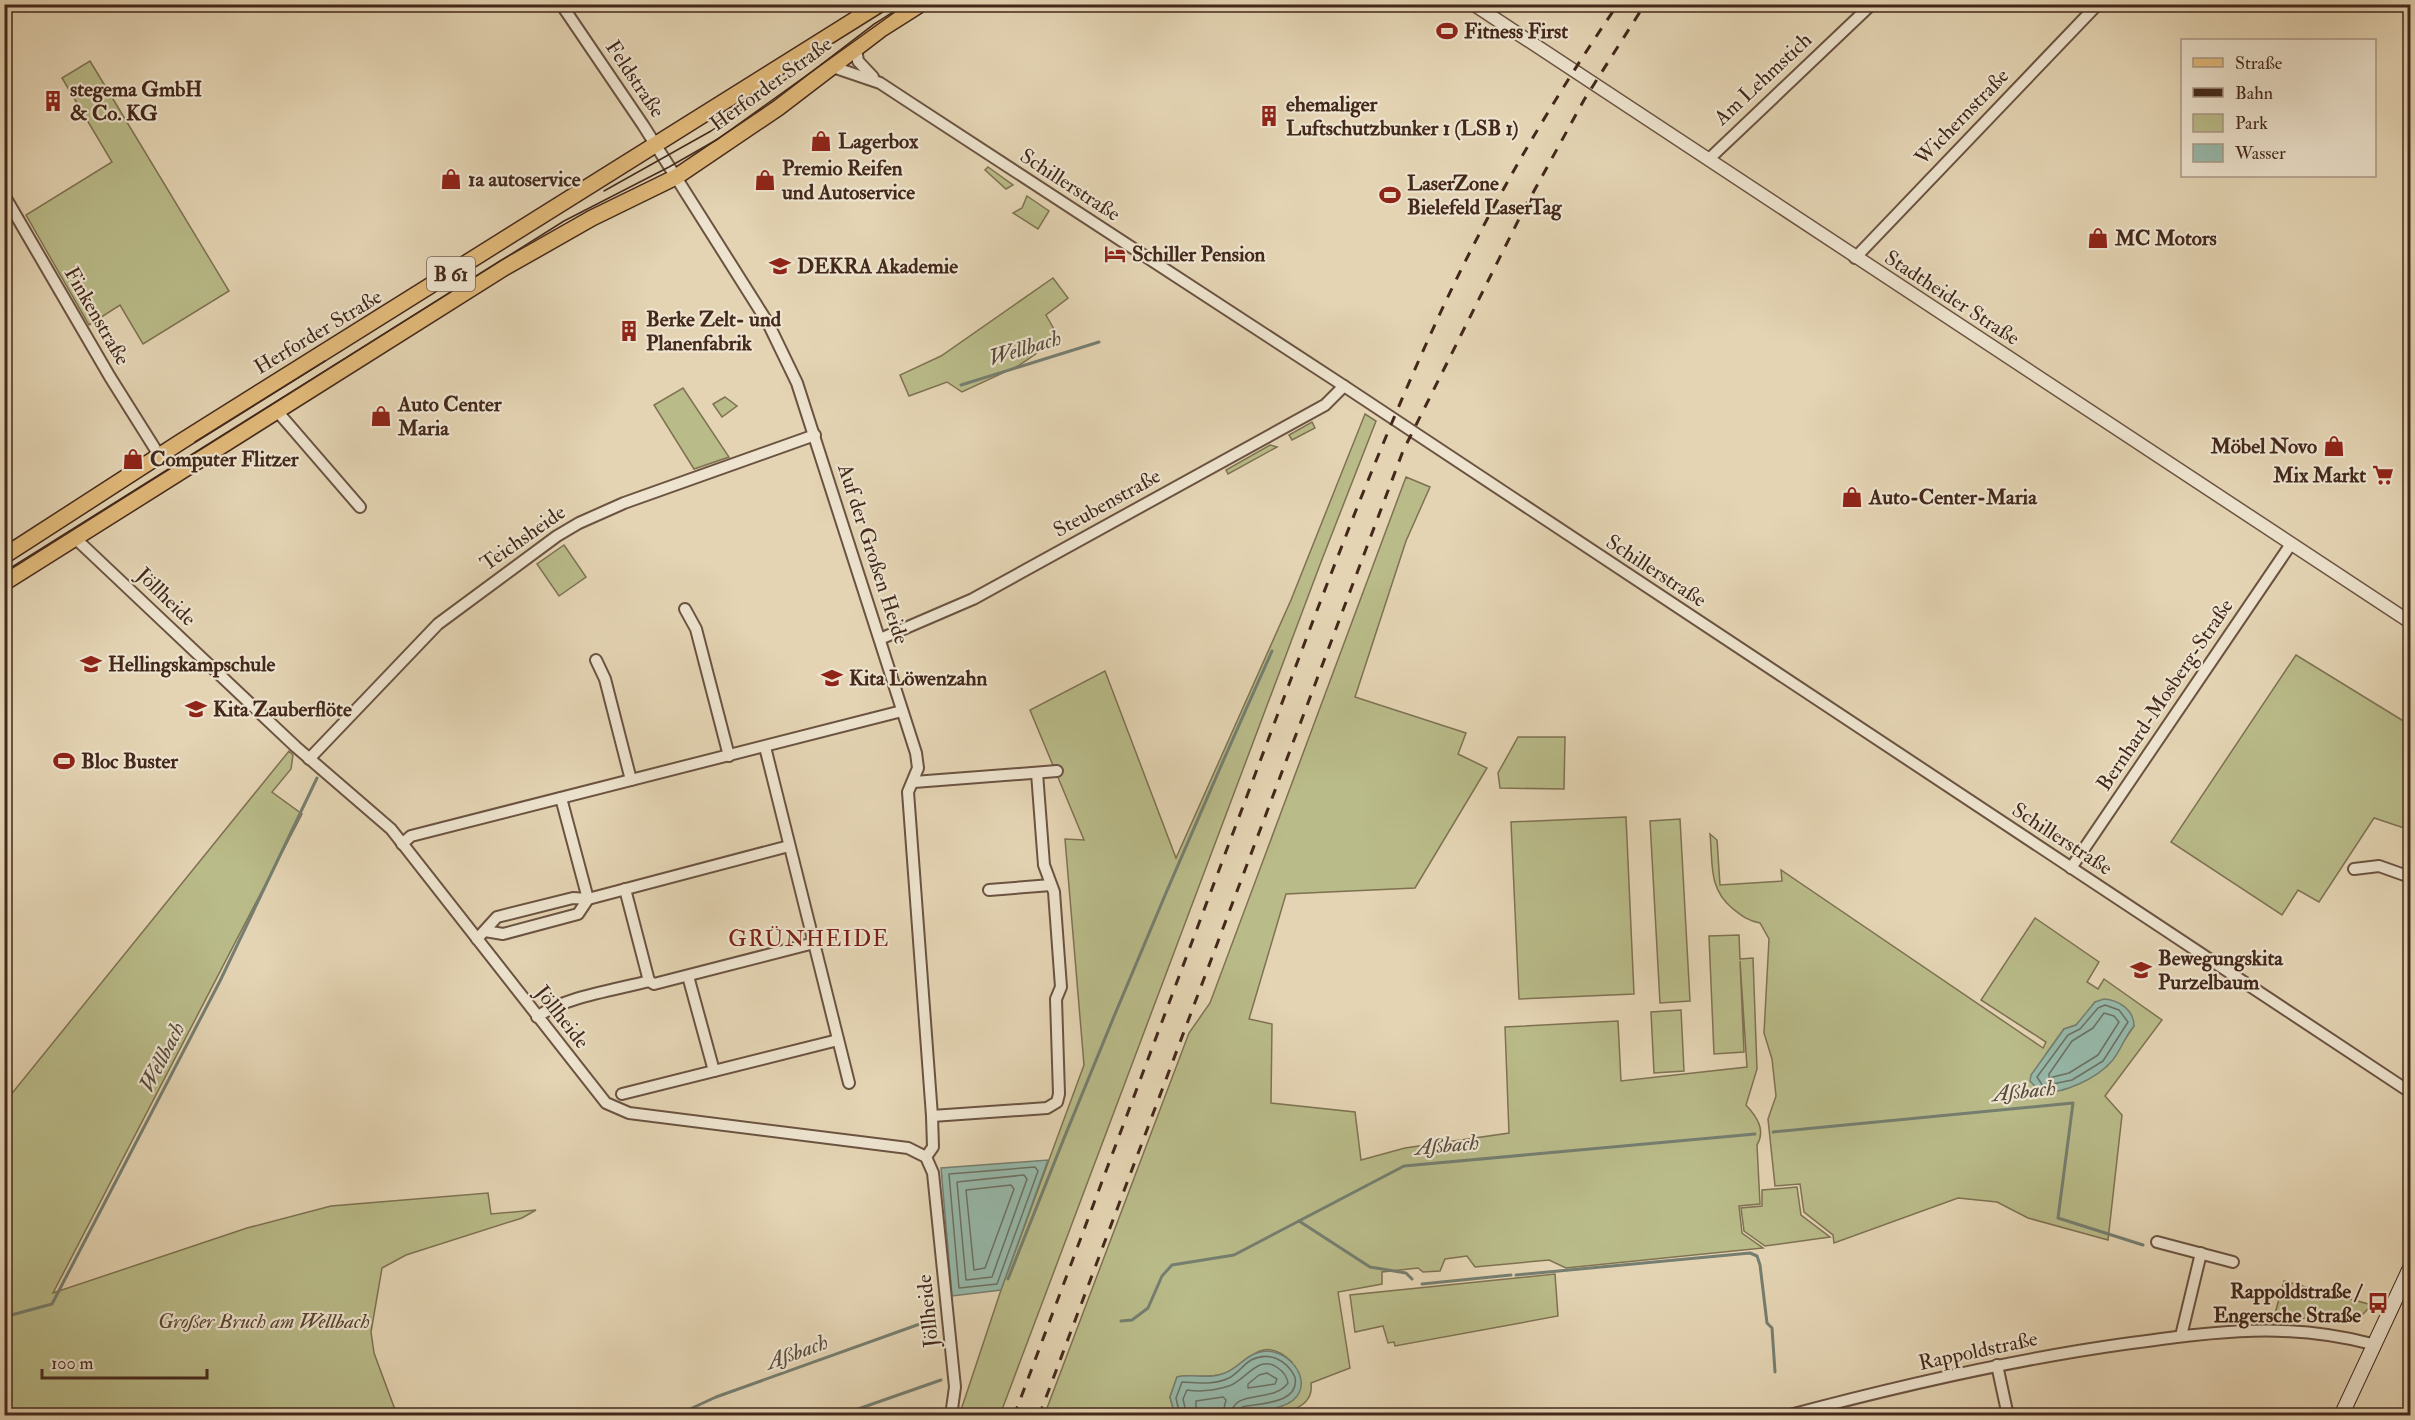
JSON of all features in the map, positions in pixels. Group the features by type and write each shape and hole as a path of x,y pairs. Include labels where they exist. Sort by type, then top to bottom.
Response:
{"main road":[{"name":"Herforder Straße","path":"4,556 159,455 880,4"},
{"name":"Herforder Straße","path":"4,583 504,268 592,218 676,177 778,108 856,49 921,4"},
{"path":"159,455 171,468 187,466"},
{"path":"2341,1416 2372,1344 2410,1268"}],"street":[{"name":"Feldstraße","path":"561,4 656,146"},
{"name":"Stadtheider Straße","path":"1473,4 2410,622"},
{"name":"Am Lehmstich","path":"1709,159 1872,4"},
{"name":"Wichernstraße","path":"1855,258 2098,4"},
{"name":"Schillerstraße","path":"856,49 858,61 880,83 1344,386 2071,868 2204,953 2410,1092"},
{"name":"Schillerstraße","path":"833,67 880,83"},
{"path":"656,146 676,177"},
{"name":"Auf der Großen Heide","path":"676,177 768,323 797,383 916,753 918,768 908,792 932,1116 933,1147 926,1157"},
{"name":"Finkenstraße","path":"4,195 115,385 159,455"},
{"name":"Steubenstraße","path":"880,639 952,609 1008,580 1325,405 1344,386"},
{"path":"277,411 360,507"},
{"name":"Teichsheide","path":"309,759 438,624 557,536 579,523 624,503 814,435"},
{"name":"Jöllheide","path":"75,538 309,759 381,819 481,935 537,1017 598,1095 615,1109 629,1113 908,1148 926,1157 933,1173 955,1387 951,1416"},
{"name":"Bernhard-Mosberg-Straße","path":"2071,868 2291,544"},
{"path":"685,609 696,629 729,756"},
{"path":"596,660 606,679 631,780"},
{"path":"402,844 411,837 902,711"},
{"path":"765,747 849,1083"},
{"path":"914,782 1057,771"},
{"path":"932,1116 1047,1108 1057,1102 1059,1094 1056,999 1061,987 1054,892 1044,866 1037,773"},
{"path":"481,935 503,934 578,915 588,899 561,798"},
{"path":"481,935 497,917 573,898 588,899 789,846"},
{"path":"2354,869 2379,866 2410,877"},
{"path":"989,890 1051,885"},
{"path":"625,889 649,981"},
{"path":"537,1017 549,1008 649,981 654,984 814,943"},
{"path":"688,976 714,1071"},
{"path":"622,1094 838,1040"},
{"path":"2157,1242 2233,1262"},
{"path":"2181,1336 2201,1253"},
{"name":"Rappoldstraße","path":"1786,1416 1997,1365 2181,1336 2276,1329 2326,1334 2372,1344"},
{"path":"1997,1365 2008,1416"}],"green space":[{"path":"90,61 229,291 143,344 120,305 89,325 26,215 112,162 62,78"},
{"path":"988,167 1013,185 1006,189 985,170"},
{"path":"1027,196 1049,211 1038,229 1013,213 1022,208"},
{"path":"1053,278 1068,298 1046,315 1059,338 1018,366 962,392 947,382 909,396 900,375 941,356"},
{"path":"683,388 729,457 694,469 654,405"},
{"path":"725,397 737,406 722,417 713,404"},
{"path":"1365,414 1376,421 1000,1415 959,1416 1001,1290 1084,1065 1065,839 1084,840 1030,710 1105,671 1176,858 1291,600"},
{"path":"1312,422 1315,428 1292,440 1289,435"},
{"path":"1270,445 1277,447 1228,474 1226,470"},
{"path":"1406,477 1430,487 1406,541 1355,697 1466,733 1458,754 1487,768 1415,888 1286,894 1249,1019 1272,1024 1271,1103 1355,1112 1361,1160 1405,1148 1509,1133 1505,1027 1618,1021 1621,1081 1747,1067 1740,961 1744,1052 1714,1054 1709,936 1739,935 1740,959 1753,958 1757,1069 1746,1105 1757,1119 1761,1134 1757,1145 1760,1204 1739,1206 1742,1233 1763,1248 1566,1268 1549,1260 1475,1267 1467,1256 1445,1259 1440,1271 1423,1272 1418,1268 1382,1272 1382,1284 1338,1292 1350,1368 1311,1383 1310,1395 1304,1404 1293,1409 1266,1415 1227,1415 1282,1406 1292,1362 1281,1353 1262,1350 1223,1374 1177,1377 1170,1397 1175,1415 1044,1416 1189,1033 1210,1003"},
{"path":"564,545 586,577 559,596 537,564"},
{"path":"2296,655 2410,725 2410,830 2374,818 2319,902 2298,890 2282,915 2171,842"},
{"path":"1518,737 1565,737 1564,789 1500,788 1498,773"},
{"name":"Großer Bruch am Wellbach","path":"289,751 293,755 291,769 272,792 302,814 53,1293 247,1228 331,1206 488,1193 491,1214 536,1210 522,1218 406,1255 382,1268 371,1332 374,1353 397,1415 5,1415 5,1102"},
{"path":"1626,817 1634,994 1519,999 1511,822"},
{"path":"1680,819 1690,1001 1660,1003 1650,821"},
{"path":"1710,834 1717,840 1720,885 1782,881 1781,870 2043,1048 2046,1042 1981,1000 2035,918 2099,962 2087,982 2098,989 2104,979 2162,1020 2105,1096 2122,1115 2108,1240 2028,1218 1997,1202 1958,1198 1834,1243 1833,1235 1804,1212 1800,1184 1775,1186 1768,1119 1776,1096 1772,1059 1764,1033 1769,939 1760,923 1732,908 1719,892 1713,874","holes":["2095,1002 2134,1026 2107,1066 2091,1077 2062,1090 2046,1054 2064,1029 2076,1025 2085,1017"]},
{"path":"1681,1010 1684,1071 1654,1073 1651,1012"},
{"path":"1797,1187 1801,1215 1830,1237 1765,1246 1744,1231 1741,1208 1762,1206 1762,1190"},
{"path":"1555,1274 1558,1316 1395,1346 1394,1342 1388,1343 1383,1326 1355,1332 1350,1295"},
{"path":"2284,1281 2372,1305 2356,1321 2274,1317"}],"water":[{"path":"2104,999 2115,1001 2125,1007 2133,1020 2134,1026 2115,1057 2098,1074 2080,1084 2060,1091 2041,1093 2030,1081 2031,1075 2064,1029 2076,1025 2095,1002"},
{"path":"1048,1160 1001,1290 952,1296 941,1168"},
{"path":"1267,1351 1278,1353 1287,1359 1300,1375 1299,1393 1293,1400 1282,1406 1256,1413 1215,1416 1175,1415 1170,1397 1177,1377 1219,1375 1253,1354"}],"waterway":[{"name":"Wellbach","path":"961,385 1099,342"},
{"path":"1008,1279 1136,963 1272,651"},
{"name":"Wellbach","path":"4,1317 52,1304 220,981 317,778"},
{"name":"Aßbach","path":"1773,1132 2073,1103 2058,1218 2143,1245"},
{"name":"Aßbach","path":"1121,1321 1132,1320 1148,1308 1162,1276 1172,1265 1234,1255 1404,1166 1755,1134"},
{"path":"1299,1221 1370,1267 1406,1273 1412,1279"},
{"path":"1516,1275 1750,1253 1757,1256 1760,1265 1767,1323 1772,1328 1775,1372"},
{"path":"1422,1284 1511,1275"},
{"name":"Aßbach","path":"675,1416 716,1397 931,1320"},
{"path":"838,1416 941,1380"}],"tram line":[{"path":"4,572 564,221 718,139 906,4"},
{"path":"604,191 711,131 829,49"},
{"path":"195,442 325,361"}],"railway":[{"path":"1014,1416 1347,533 1418,361 1503,189 1570,76 1618,4"},
{"path":"1039,1416 1403,451 1523,211 1584,100 1645,4"}],"place":[{"name":"Fitness First","path":"1447,31"},
{"name":"stegema GmbH & Co. KG","path":"53,101"},
{"name":"ehemaliger Luftschutzbunker 1 (LSB 1)","path":"1269,116"},
{"name":"Lagerbox","path":"821,141"},
{"name":"1a autoservice","path":"451,179"},
{"name":"Premio Reifen und Autoservice","path":"765,180"},
{"name":"LaserZone Bielefeld LaserTag","path":"1390,195"},
{"name":"MC Motors","path":"2098,238"},
{"name":"Schiller Pension","path":"1115,254"},
{"name":"DEKRA Akademie","path":"780,266"},
{"name":"Berke Zelt- und Planenfabrik","path":"629,331"},
{"name":"Auto Center Maria","path":"381,416"},
{"name":"Möbel Novo","path":"2334,446"},
{"name":"Computer Flitzer","path":"133,459"},
{"name":"Mix Markt","path":"2383,475"},
{"name":"Auto-Center-Maria","path":"1852,497"},
{"name":"Hellingskampschule","path":"91,664"},
{"name":"Kita Löwenzahn","path":"832,678"},
{"name":"Kita Zauberflöte","path":"196,709"},
{"name":"Bloc Buster","path":"64,761"},
{"name":"Bewegungskita Purzelbaum","path":"2141,970"},
{"name":"Rappoldstraße / Engersche Straße","path":"2378,1303"}],"district":[{"name":"GRÜNHEIDE","path":"809,939"}]}
